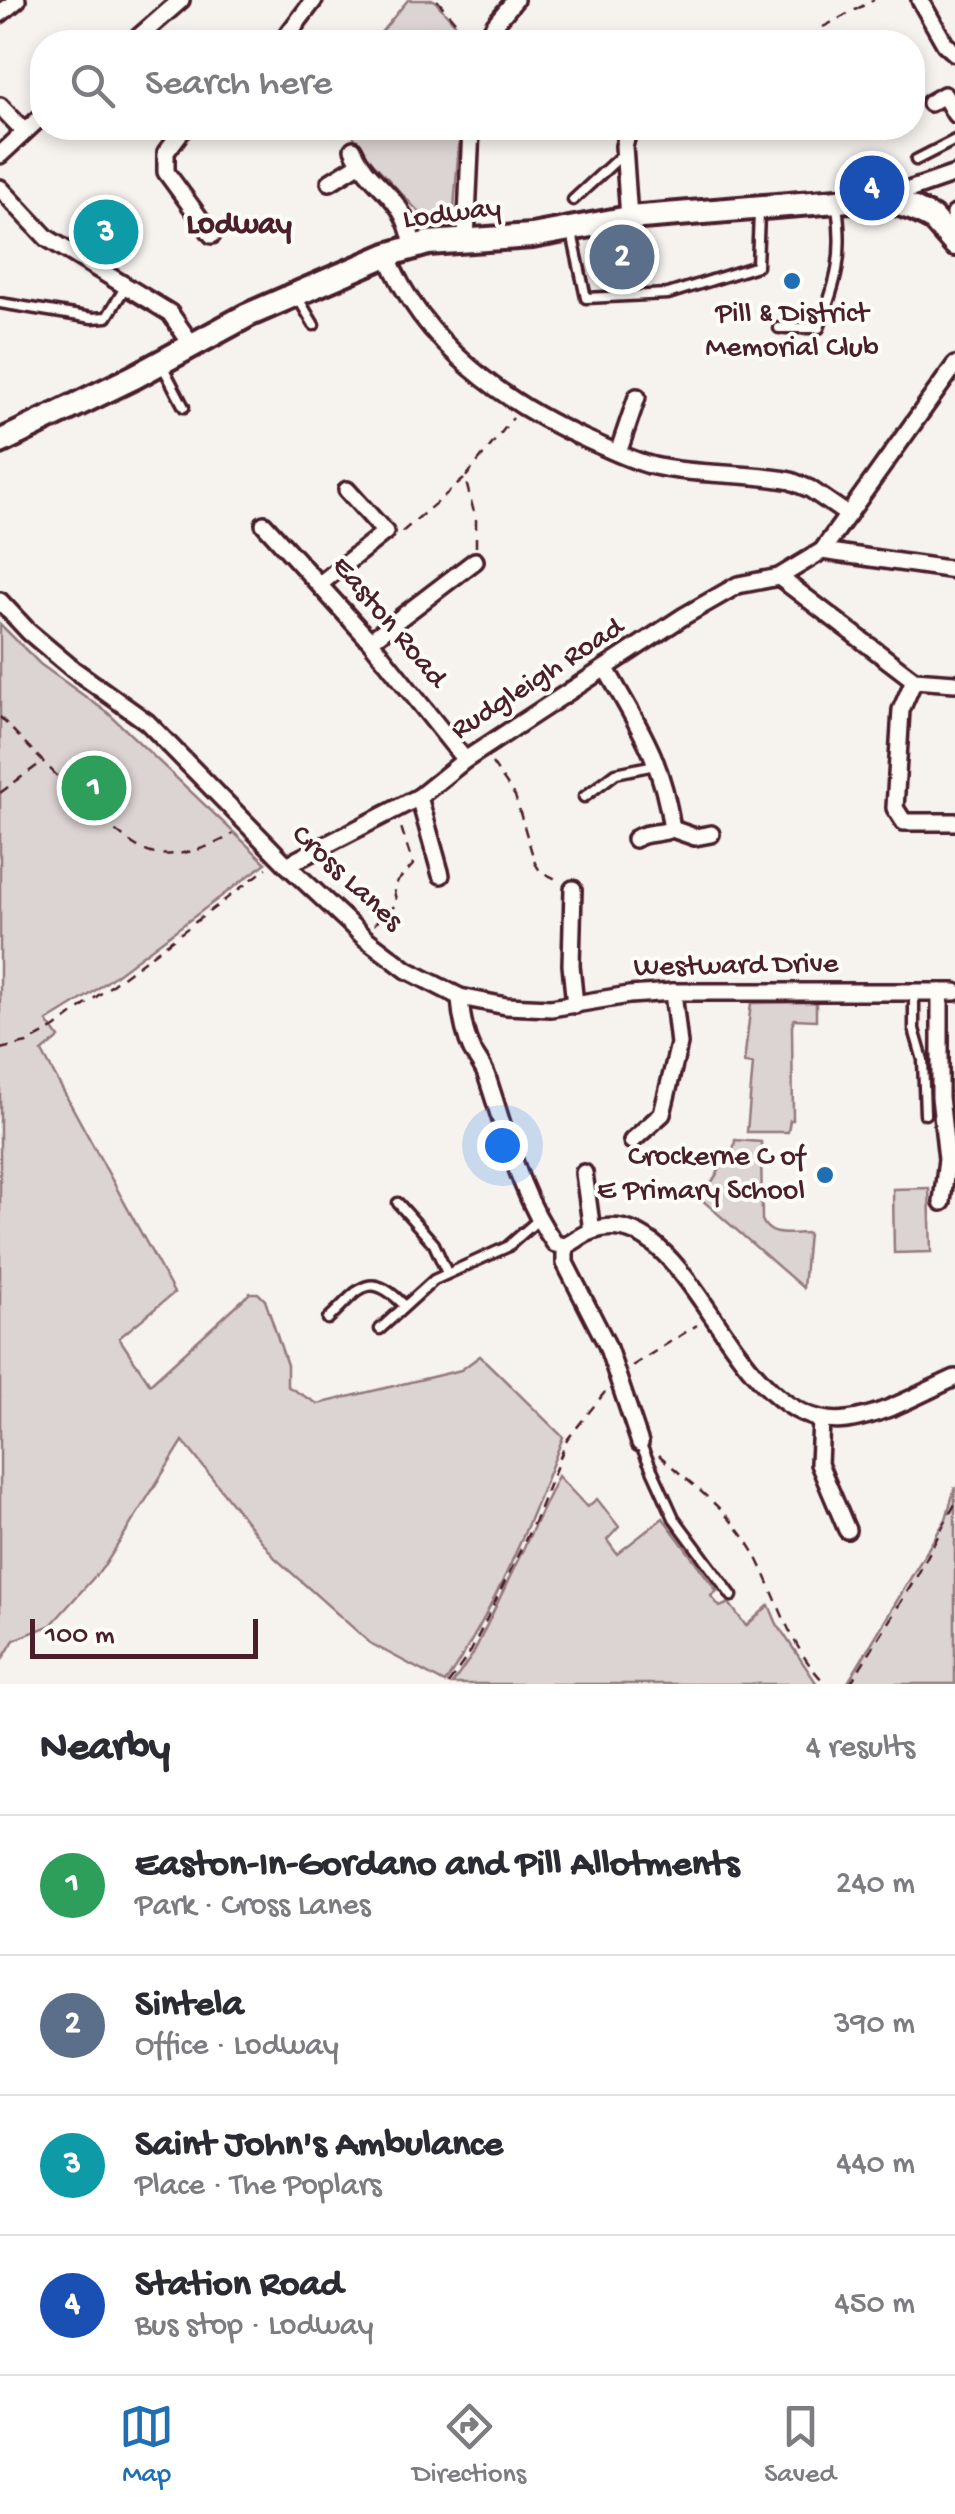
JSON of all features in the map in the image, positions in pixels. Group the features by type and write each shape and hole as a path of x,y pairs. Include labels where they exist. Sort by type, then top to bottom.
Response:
{"street":[{"path":"0,14 17,0"},
{"path":"147,30 181,0"},
{"path":"291,30 314,0"},
{"path":"492,30 516,0"},
{"path":"920,0 938,16 955,53"},
{"path":"930,103 944,95 955,114"},
{"path":"0,106 24,131"},
{"path":"0,155 30,126"},
{"path":"173,140 164,162 166,172 212,235"},
{"path":"466,240 470,140"},
{"path":"626,140 629,218"},
{"path":"330,182 356,156 396,201 407,219 412,246"},
{"path":"955,174 900,192 894,202 932,218 955,243"},
{"path":"0,188 47,238 170,313 192,344"},
{"name":"Lodway","path":"0,442 295,294 412,246 532,236 629,218 836,201 894,202"},
{"path":"200,218 215,206"},
{"path":"955,214 955,243"},
{"path":"386,255 414,308 436,335 528,412 653,466 791,481 848,514"},
{"path":"955,366 822,551 955,570"},
{"path":"618,453 637,397"},
{"path":"321,584 385,532 347,490"},
{"name":"Easton Road","path":"264,524 370,641 465,760"},
{"name":"Rudgleigh Road","path":"284,862 419,797 465,760 684,616 738,585 779,578 822,551"},
{"path":"370,641 475,561"},
{"path":"779,578 914,680 955,683"},
{"name":"Cross Lanes","path":"0,601 28,632 73,670 147,722 364,938 407,970 460,996"},
{"path":"606,669 658,765 672,829"},
{"path":"914,680 901,710 896,808 904,822 955,822"},
{"path":"419,797 441,874"},
{"path":"635,839 672,829 695,837 711,834"},
{"path":"573,889 571,965 576,1005"},
{"path":"632,1141 662,1114 680,1044 673,992"},
{"name":"Westward Drive","path":"460,996 506,1006 551,1008 673,992 947,992"},
{"path":"942,1202 947,1159 940,1097 947,992"},
{"path":"460,996 461,1018 471,1048 486,1073 510,1156 538,1220 555,1244 565,1246 592,1231 617,1229 644,1238 676,1266 764,1387 794,1409 821,1420 874,1414 955,1378"},
{"path":"584,1173 592,1231"},
{"path":"565,1246 565,1264 619,1375 638,1435"},
{"path":"821,1420 819,1464 847,1530"}],"lane":[{"path":"916,160 955,140"},
{"path":"573,200 624,152"},
{"path":"779,328 819,328 837,281 840,224 836,201"},
{"path":"571,228 586,298 668,294 757,266 760,207"},
{"path":"0,303 107,317 126,285"},
{"path":"295,294 314,325"},
{"path":"161,362 184,407"},
{"path":"584,796 616,773 658,765"},
{"path":"914,992 914,1029 923,1060 925,1114"},
{"path":"398,1203 434,1244 447,1273"},
{"path":"380,1329 434,1280 507,1247 538,1220"},
{"path":"328,1319 358,1290 370,1284 384,1286 405,1306"},
{"path":"638,1435 674,1518 732,1596"}],"path":[{"path":"437,0 463,30"},
{"path":"824,26 874,0"},
{"path":"370,544 382,545 456,489 513,417 528,412"},
{"path":"465,478 476,520 475,561"},
{"path":"0,717 134,846 170,855 224,840 247,824"},
{"path":"481,750 515,796 540,871 573,889"},
{"path":"0,793 44,762"},
{"path":"364,938 386,911 397,905 392,886 412,864 395,810"},
{"path":"0,1049 28,1042 55,1028 284,862"},
{"path":"448,1684 471,1651 536,1518 567,1440 619,1375 714,1315"},
{"path":"638,1435 735,1524 758,1561 786,1630 826,1684"},
{"path":"850,1684 926,1560 955,1504"}],"shaded area":[{"path":"408,0 434,0 460,30 383,30"},
{"path":"356,140 459,140 453,223 449,228 435,233 426,229 428,218"},
{"path":"0,624 40,664 108,713 266,863 89,995 47,1021 59,1038 42,1052 174,1293 119,1338 150,1384 250,1293 258,1293 265,1300 287,1365 287,1386 318,1404 461,1370 480,1356 563,1437 496,1595 445,1683 370,1643 275,1558 183,1441 105,1565 51,1625 14,1640 0,1663"},
{"path":"816,1002 816,1020 794,1019 792,1026 793,1120 788,1132 747,1132 753,1064 744,1063 751,1003"},
{"path":"735,1140 761,1142 762,1220 766,1226 781,1234 808,1233 803,1288 701,1199"},
{"path":"929,1188 931,1252 894,1253 893,1189"},
{"path":"558,1476 587,1507 597,1499 619,1527 607,1540 617,1554 663,1518 717,1591 711,1596 720,1607 729,1603 746,1626 769,1605 777,1624 817,1684 452,1684 473,1654"},
{"path":"955,1487 955,1684 847,1684 946,1519"}],"place":[{"name":"Station Road","path":"872,188"},
{"name":"Saint John's Ambulance","path":"106,232"},
{"name":"Sintela","path":"622,257"},
{"name":"Pill & District Memorial Club","path":"792,281"},
{"name":"Easton-In-Gordano and Pill Allotments","path":"94,788"},
{"name":"Crockerne C of E Primary School","path":"825,1175"}],"district":[{"name":"Lodway","path":"239,226"}]}
